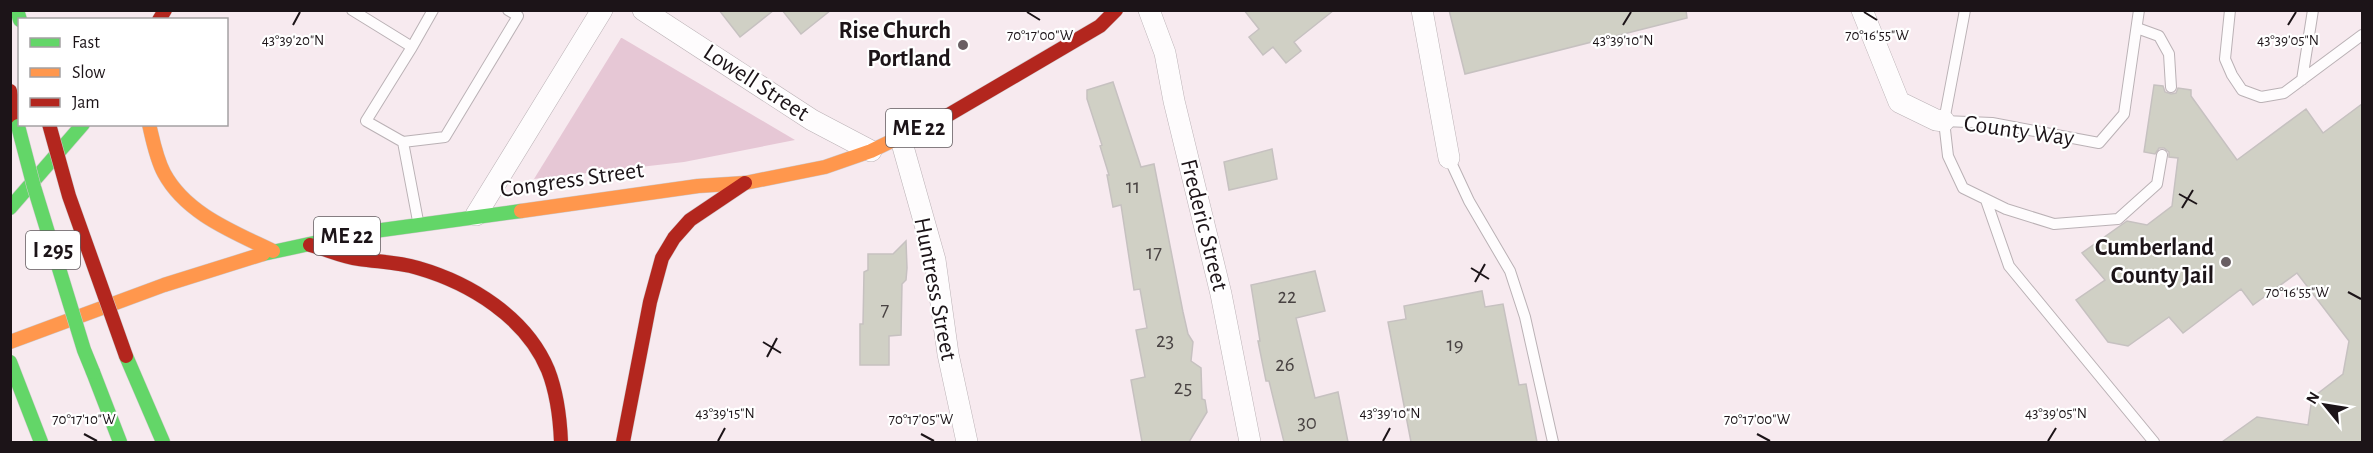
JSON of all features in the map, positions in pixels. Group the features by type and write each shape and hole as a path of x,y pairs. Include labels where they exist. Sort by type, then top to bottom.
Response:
{"main road":[{"name":"Congress Street","path":"10,342 164,285 273,251 360,233 476,215 698,186 745,183 825,167 871,151 950,114 1100,26 1116,10"},
{"name":"I 295","path":"10,91 40,209 84,350 120,442"},
{"path":"50,126 69,196 126,356 163,442"},
{"path":"150,126 152,144 178,196 204,217 273,251"},
{"path":"10,208 79,129"},
{"path":"623,442 650,302 663,258 674,238 690,220 745,183"},
{"path":"310,245 357,258 396,262 453,282 490,301 519,327 542,358 556,394 561,442"},
{"path":"10,362 41,442"}],"street":[{"path":"476,215 602,10"},
{"name":"Lowell Street","path":"643,10 812,120 871,151"},
{"name":"Frederic Street","path":"1149,10 1165,53 1174,101 1221,294 1250,442"},
{"path":"1422,10 1449,158"},
{"name":"County Way","path":"1862,10 1899,102 1936,120 1944,121"},
{"name":"Huntress Street","path":"900,136 935,260 948,354 967,442"}],"lane":[{"path":"352,10 412,47"},
{"path":"433,10 366,121 403,142 445,137 518,16 508,10"},
{"path":"1965,10 1944,121 1948,156 1963,188 2006,209 2054,224 2118,219 2157,184 2162,155"},
{"name":"County Way","path":"1944,121 1992,123 2099,143 2124,114 2139,10"},
{"path":"2230,10 2225,59 2242,90 2261,98 2284,93 2362,35"},
{"path":"2302,80 2313,10"},
{"path":"2137,28 2159,36 2169,54 2171,87"},
{"path":"403,142 419,224"},
{"path":"1449,158 1469,201 1510,271 1524,317 1553,442"},
{"path":"1986,200 2009,266 2154,442"}],"shaded area":[{"path":"621,38 795,140 684,162 534,179"}],"building":[{"path":"719,10 774,10 740,37"},
{"path":"782,10 831,10 801,34"},
{"path":"1244,10 1334,10 1294,42 1301,51 1286,63 1273,47 1263,55 1249,37 1259,29"},
{"path":"1449,10 1686,10 1687,18 1465,74"},
{"path":"1113,82 1141,167 1154,164 1183,312 1188,334 1193,342 1191,361 1201,368 1202,399 1205,400 1207,412 1189,442 1142,442 1131,380 1145,377 1136,330 1147,328 1140,289 1134,290 1121,205 1113,207 1107,175 1109,175 1100,146 1102,145 1087,99 1087,90"},
{"name":"Cumberland County Jail","path":"2154,85 2163,86 2165,92 2171,94 2176,93 2178,88 2191,90 2191,96 2237,160 2306,109 2323,133 2362,104 2362,442 2222,442 2257,417 2308,425 2312,398 2343,374 2349,341 2297,273 2253,305 2241,289 2183,333 2169,317 2128,346 2108,342 2076,300 2105,280 2082,253 2127,221 2147,225 2172,206 2178,158 2169,157 2169,152 2164,148 2159,148 2155,154 2144,152"},
{"path":"1272,149 1277,179 1229,190 1224,162"},
{"path":"906,241 907,268 906,280 902,284 901,335 889,336 889,365 860,365 860,324 863,324 864,272 868,270 868,254 893,254"},
{"path":"1315,271 1325,311 1296,318 1315,398 1338,392 1348,442 1284,442 1269,381 1266,381 1258,341 1260,341 1251,285"},
{"path":"1482,291 1485,307 1503,304 1519,385 1526,384 1537,442 1411,442 1388,322 1406,319 1404,306"}],"traffic: fast":[{"path":"17,10 19,18"},
{"path":"18,126 34,187 84,350 93,372"},
{"path":"10,208 81,126"},
{"path":"263,254 360,233 521,211"},
{"path":"126,356 163,442"},
{"path":"10,362 41,442"},
{"path":"93,372 120,442"}],"traffic: slow":[{"path":"149,126 161,167 173,187 185,200 227,229 273,251"},
{"path":"521,211 698,186 745,183 825,167 871,151 906,134"},
{"path":"10,342 164,285 263,254"}],"traffic: jam":[{"path":"160,18 165,10"},
{"path":"906,134 950,114 1100,26 1116,10"},
{"path":"10,91 18,126"},
{"path":"50,126 69,196 126,356"},
{"path":"623,442 650,302 662,258 674,238 690,220 745,183"},
{"path":"310,245 340,255 396,263 438,275 476,293 511,318 526,334 548,370 558,405 561,442"}],"place":[{"name":"Rise Church Portland","path":"963,45"},
{"name":"Cumberland County Jail","path":"2226,262"}]}
